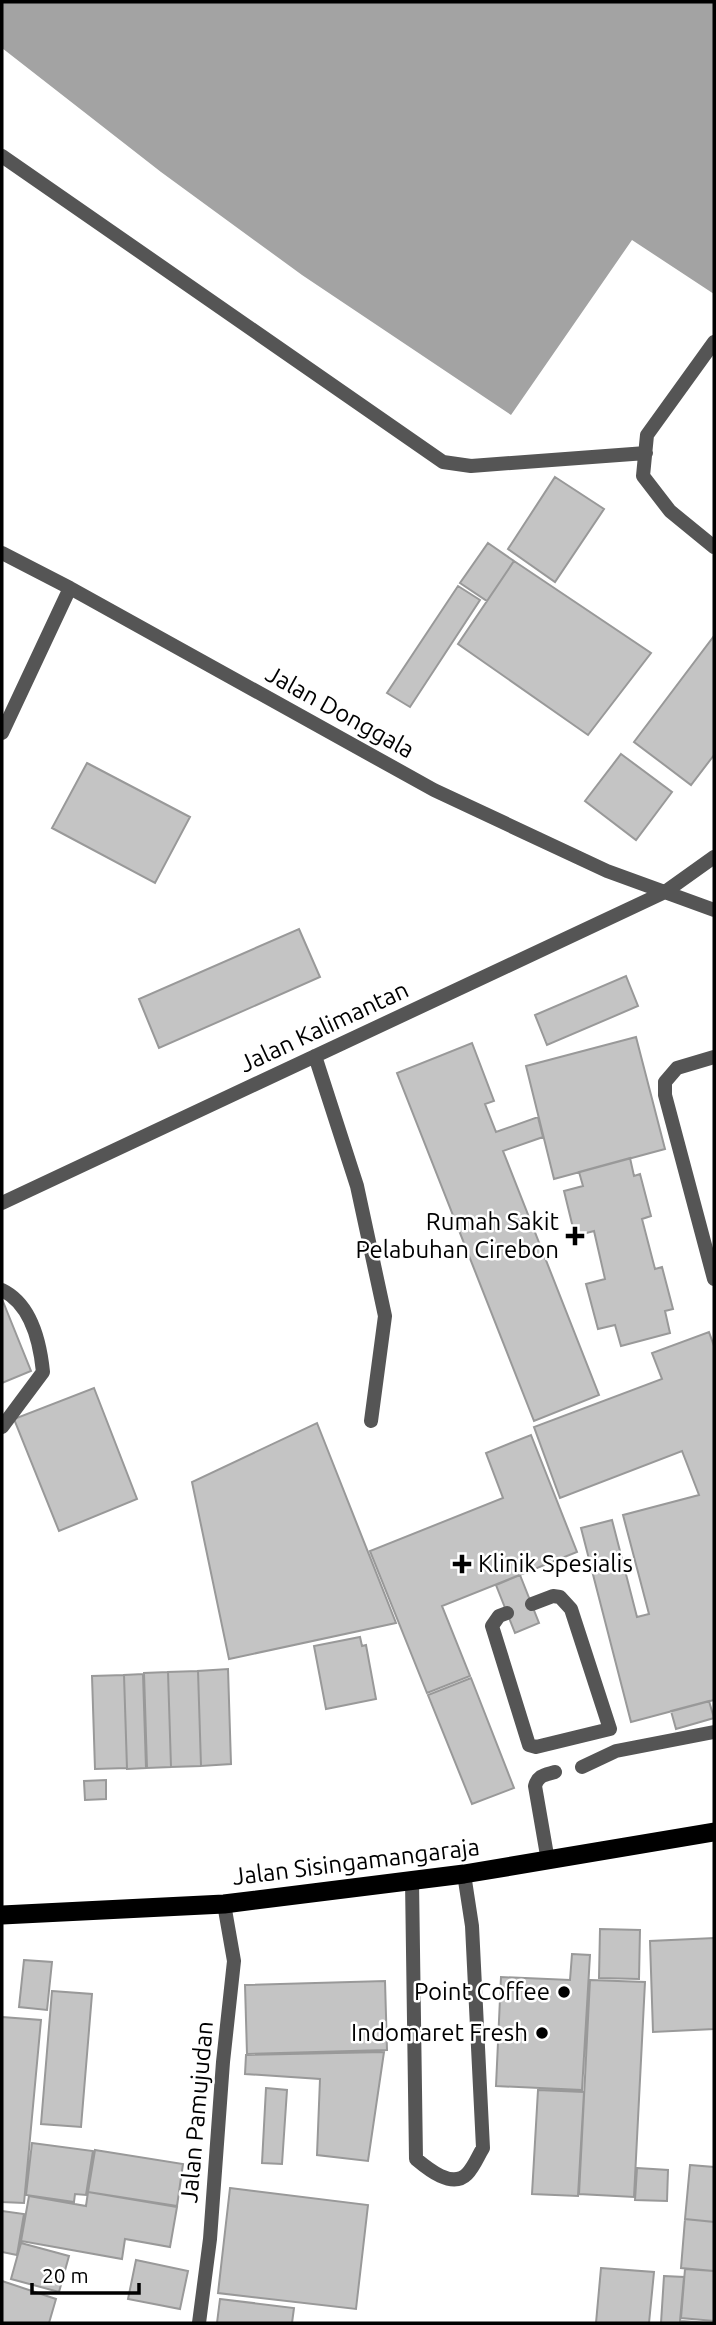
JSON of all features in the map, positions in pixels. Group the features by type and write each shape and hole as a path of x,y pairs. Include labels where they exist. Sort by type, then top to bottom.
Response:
{"highway":[{"name":"Jalan Sisingamangaraja","path":"2,1915 224,1904 464,1874 714,1832"}],"street":[{"path":"2,156 443,463 471,466 646,453"},
{"path":"714,342 647,435 643,476 670,511 714,547"},
{"name":"Jalan Donggala","path":"2,553 434,790 607,871 714,911"},
{"path":"2,733 70,589"},
{"name":"Jalan Kalimantan","path":"2,1203 665,892 714,858"},
{"path":"315,1056 357,1186 385,1316 371,1420"},
{"path":"714,1057 677,1069 665,1082 664,1095 711,1255 714,1279"},
{"path":"2,1290 14,1296 29,1319 41,1346 43,1371 2,1427"},
{"path":"531,1604 553,1596 560,1597 571,1609 616,1751"},
{"path":"507,1613 494,1620 492,1626 529,1745 536,1747 610,1730"},
{"path":"582,1767 616,1751 714,1732"},
{"path":"548,1861 535,1786 541,1775 555,1772"},
{"path":"412,1881 416,2159 439,2175 459,2178 467,2174 482,2148 472,1926 464,1874"},
{"name":"Jalan Pamujudan","path":"200,2323 210,2239 223,2062 234,1961 224,1904"}],"shaded area":[{"path":"2,2 714,2 714,294 632,240 511,415 302,275 161,172 2,48"}],"building":[{"path":"555,477 604,509 555,582 508,549"},
{"path":"488,543 514,561 487,601 460,583"},
{"path":"514,561 651,653 588,735 458,644"},
{"path":"458,586 480,600 410,707 387,693"},
{"path":"714,636 714,755 691,785 634,742"},
{"path":"621,754 672,792 636,840 585,801"},
{"path":"87,763 190,817 155,883 52,828"},
{"path":"299,929 320,977 159,1048 139,999"},
{"path":"626,976 638,1006 547,1045 535,1015"},
{"path":"636,1037 665,1149 554,1179 526,1066"},
{"path":"472,1043 494,1101 485,1104 496,1132 538,1117 543,1137 503,1151 599,1395 534,1421 397,1073"},
{"path":"630,1158 634,1176 640,1174 651,1216 642,1219 655,1269 662,1267 673,1309 665,1311 670,1333 621,1346 615,1325 598,1329 586,1284 605,1279 594,1231 575,1236 564,1191 583,1186 579,1172"},
{"path":"2,1299 31,1371 2,1383"},
{"path":"709,1332 714,1346 714,1700 631,1722 581,1528 612,1520 637,1617 649,1614 623,1515 699,1495 682,1451 560,1498 534,1427 662,1379 652,1353"},
{"path":"94,1388 137,1499 59,1531 14,1419"},
{"path":"317,1423 396,1623 229,1659 192,1482"},
{"name":"Klinik Spesialis","path":"531,1435 577,1552 442,1606 470,1676 427,1693 370,1551 503,1498 486,1453"},
{"path":"520,1575 539,1623 515,1633 496,1585"},
{"path":"360,1637 362,1646 366,1645 376,1699 326,1709 314,1646"},
{"path":"228,1669 231,1764 201,1766 198,1671"},
{"path":"198,1671 201,1766 171,1767 168,1672"},
{"path":"168,1672 171,1767 147,1768 144,1673"},
{"path":"143,1674 146,1768 127,1769 124,1675"},
{"path":"124,1675 127,1768 95,1769 92,1676"},
{"path":"471,1678 514,1788 472,1804 428,1695"},
{"path":"709,1701 714,1718 676,1729 671,1711"},
{"path":"106,1780 106,1799 85,1800 84,1781"},
{"path":"600,1929 640,1930 639,1979 599,1978"},
{"path":"714,1938 714,2029 653,2032 650,1941"},
{"name":"Indomaret Fresh","path":"572,1954 590,1955 582,2090 496,2086 501,1977 570,1980"},
{"path":"24,1960 52,1962 47,2010 19,2007"},
{"path":"590,1980 645,1982 634,2197 579,2194"},
{"path":"385,1981 387,2050 247,2054 245,1985"},
{"path":"52,1991 92,1994 81,2127 41,2124"},
{"path":"2,2017 41,2020 24,2203 2,2202"},
{"path":"384,2052 368,2161 317,2155 320,2079 245,2074 246,2055"},
{"path":"266,2088 287,2090 282,2164 262,2163"},
{"path":"538,2090 584,2092 578,2196 532,2194"},
{"path":"32,2143 93,2151 86,2195 75,2194 74,2202 26,2195"},
{"path":"95,2150 183,2164 177,2206 88,2192"},
{"path":"690,2165 714,2167 714,2222 685,2219"},
{"path":"637,2168 668,2170 667,2201 635,2200"},
{"path":"230,2188 368,2205 356,2309 218,2293"},
{"path":"88,2192 177,2207 170,2247 125,2239 122,2259 21,2241 29,2196 86,2206"},
{"path":"2,2211 24,2214 17,2255 2,2252"},
{"path":"685,2219 714,2222 714,2271 681,2268"},
{"path":"21,2243 69,2256 59,2292 11,2279"},
{"path":"136,2260 188,2271 180,2309 128,2299"},
{"path":"601,2268 654,2272 649,2323 596,2323"},
{"path":"685,2269 714,2271 714,2321 681,2318"},
{"path":"664,2276 684,2277 680,2321 712,2323 661,2323"},
{"path":"2,2281 56,2299 49,2323 2,2323"},
{"path":"220,2299 294,2308 292,2323 217,2323"}],"place":[{"name":"Rumah Sakit Pelabuhan Cirebon","path":"575,1236"},
{"name":"Klinik Spesialis","path":"462,1564"},
{"name":"Point Coffee","path":"564,1992"},
{"name":"Indomaret Fresh","path":"542,2033"}]}
